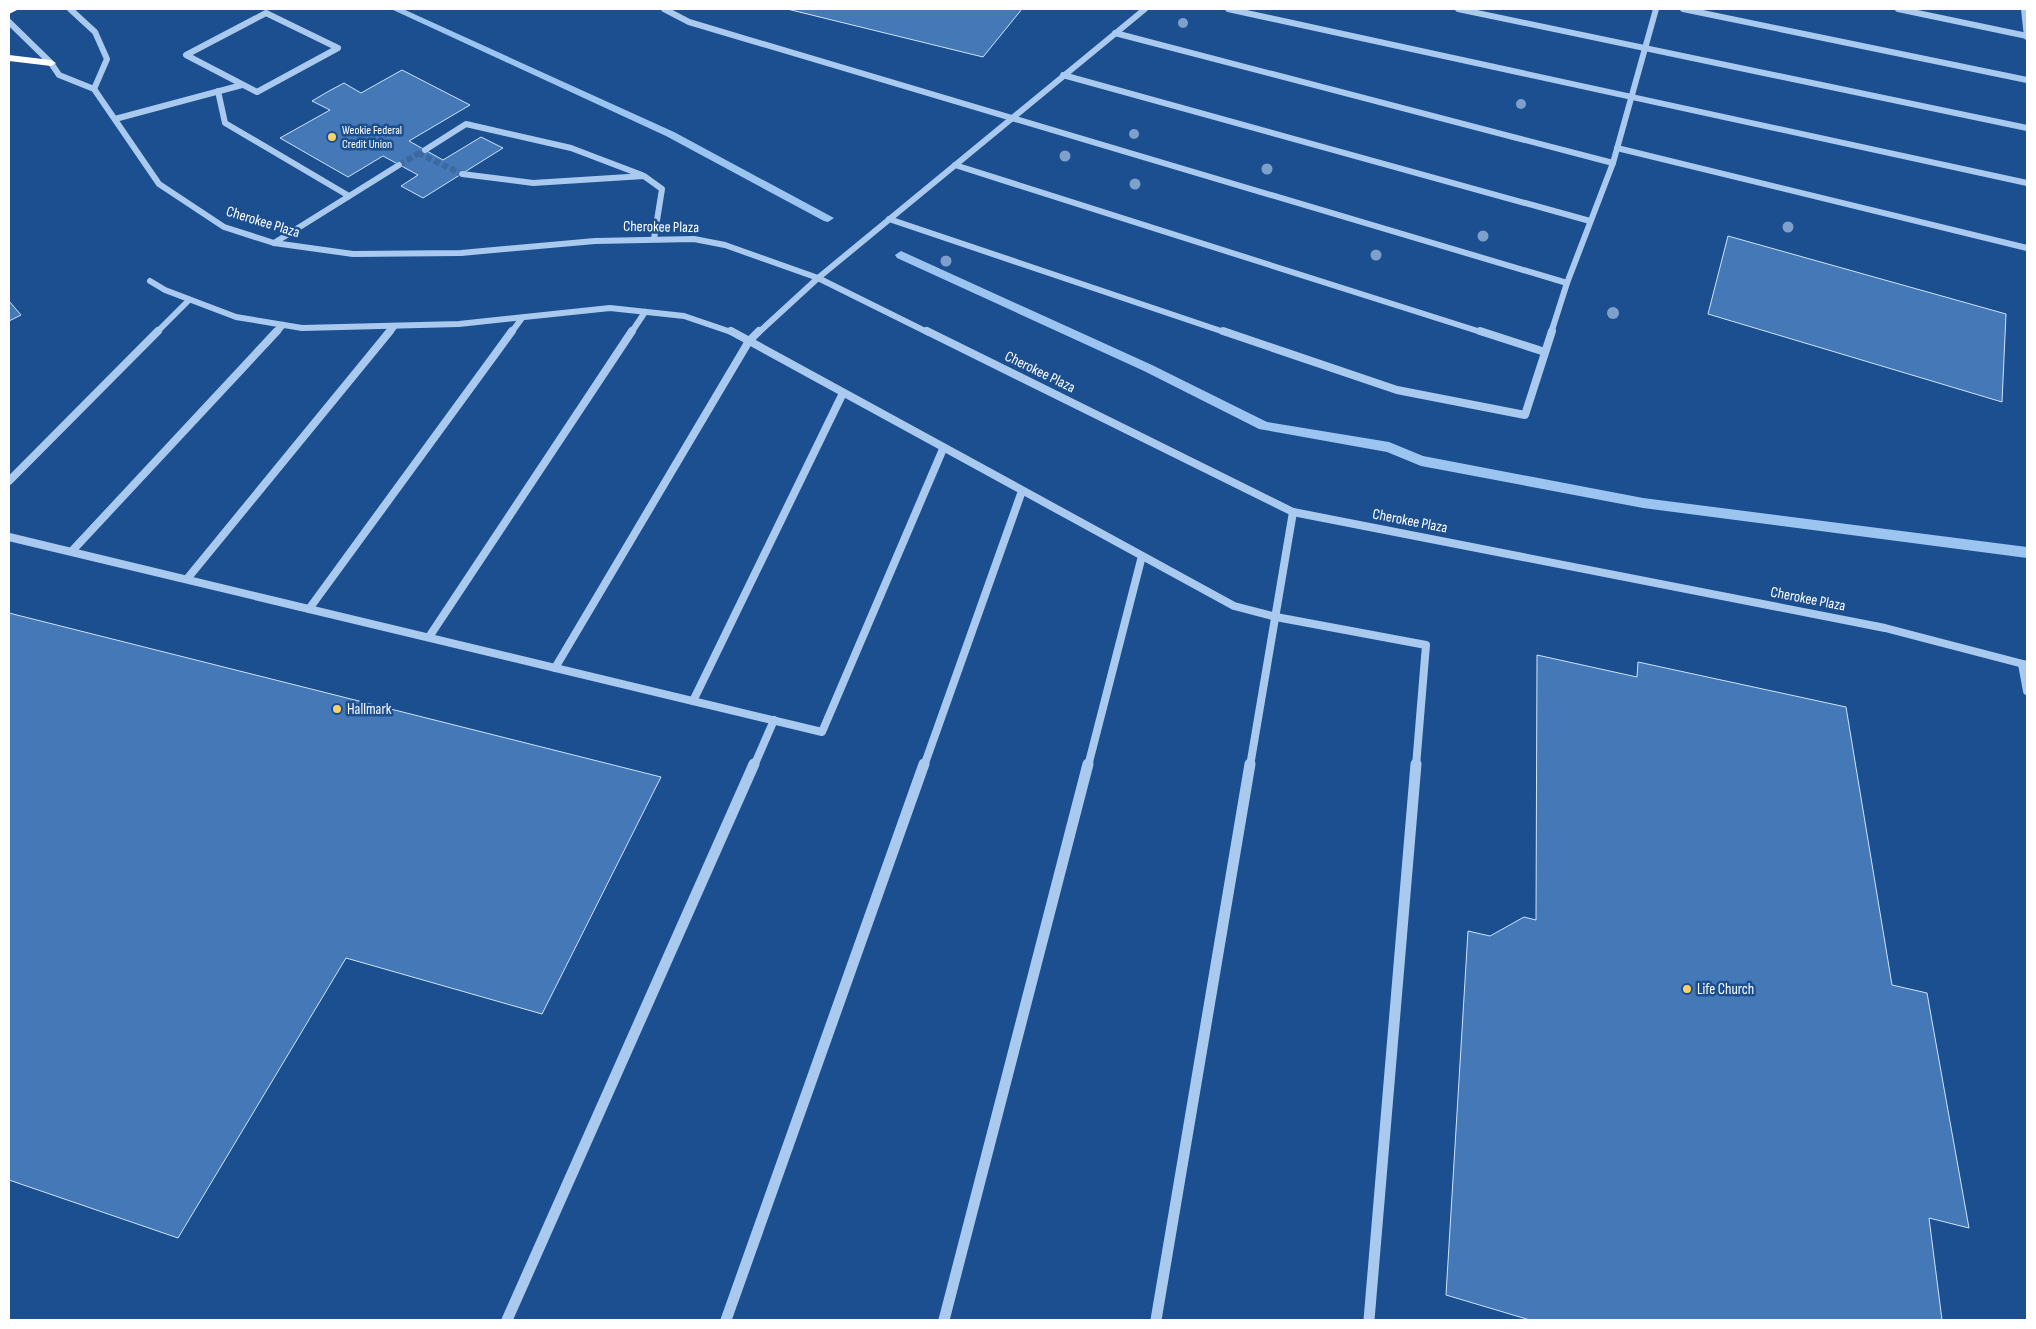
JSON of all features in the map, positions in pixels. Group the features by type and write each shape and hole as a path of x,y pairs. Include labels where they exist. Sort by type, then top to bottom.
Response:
{"highway":[{"path":"9,10 14,9"},
{"path":"9,58 51,63"}],"street":[{"path":"9,22 51,63 59,75 94,89 107,59 95,32 70,9"},
{"path":"664,9 690,22 1567,283"},
{"path":"555,668 749,342 818,278 889,218 1145,9"},
{"path":"1228,9 2027,183"},
{"path":"1458,9 2027,128"},
{"path":"889,218 1397,390 1526,415 1567,283 1613,163 1656,9"},
{"path":"1683,9 2027,80"},
{"path":"1898,9 2027,36 2024,9"},
{"path":"115,120 242,85 257,92 338,48 266,13 186,55 242,85"},
{"path":"1115,33 1613,163"},
{"path":"1064,75 1590,221"},
{"name":"Cherokee Plaza","path":"94,89 159,184 224,227 274,243 353,254 405,255 460,253 595,241 654,239 694,239 725,245 818,278 1293,512 1885,628 2024,664"},
{"path":"218,91 225,123 349,196"},
{"path":"425,150 466,124 571,148 644,176 662,189 654,239"},
{"path":"1617,148 2027,248"},
{"path":"274,243 399,165"},
{"path":"955,165 1545,352"},
{"path":"462,174 533,183 644,176"},
{"path":"150,281 165,290 236,317 302,328 459,324 610,308 692,319 727,329 943,449 1234,606 1276,617 1426,645 1369,1320"},
{"path":"9,481 189,300"},
{"path":"429,637 645,312"},
{"path":"309,609 522,318"},
{"path":"72,551 283,325"},
{"path":"187,580 394,327"},
{"path":"693,700 843,393"},
{"path":"9,536 822,732 943,449"},
{"path":"726,1320 1022,491"},
{"path":"1156,1320 1293,512"},
{"path":"944,1320 1142,556"},
{"path":"2024,664 2027,691"},
{"path":"507,1320 774,720"}],"building":[{"path":"787,9 1022,9 983,57"},
{"path":"402,70 470,105 409,141 443,160 481,137 503,148 423,198 401,186 418,175 383,156 348,177 280,138 330,110 312,101 329,91 344,83 361,93"},
{"path":"1728,236 2006,314 2002,402 1708,314"},
{"path":"9,301 21,315 9,321"},
{"path":"9,613 661,777 542,1014 346,958 178,1238 9,1180"},
{"name":"Life Church","path":"1537,655 1637,677 1638,662 1846,707 1892,985 1927,993 1969,1228 1929,1218 1942,1320 1530,1320 1446,1295 1468,931 1490,936 1524,917 1536,920"}],"waterway":[{"path":"396,9 670,134 828,218"},
{"path":"901,255 1148,368 1264,426 1389,447 1421,461 1643,503 2027,553"}],"tunnel":[{"path":"419,153 423,151"},
{"path":"399,165 419,153"},
{"path":"419,153 462,174"}],"place":[{"name":"Weokie Federal Credit Union","path":"332,137"},
{"name":"Hallmark","path":"337,709"},
{"name":"Life Church","path":"1687,989"}]}
